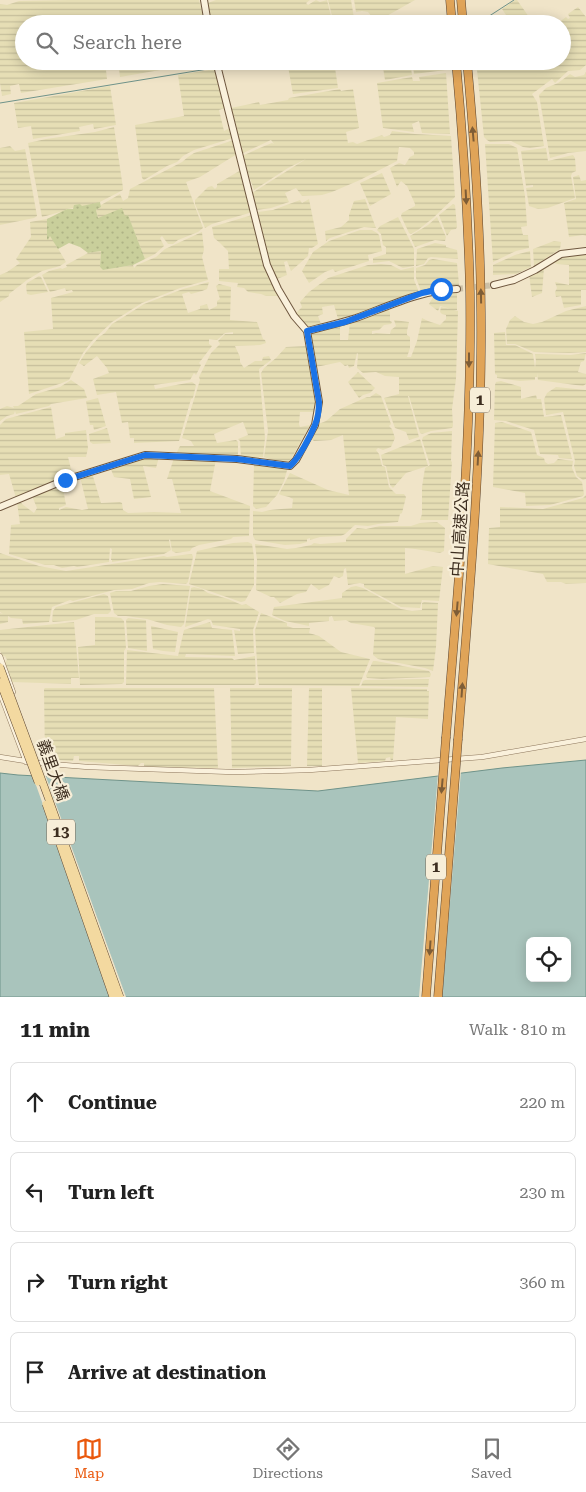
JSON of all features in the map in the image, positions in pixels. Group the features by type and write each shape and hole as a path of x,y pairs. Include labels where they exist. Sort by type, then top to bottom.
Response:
{"highway":[{"path":"450,0 451,15"},
{"path":"461,0 462,15"},
{"name":"中山高速公路","path":"426,997 464,516 469,374 470,291 466,198 457,70"},
{"name":"中山高速公路","path":"438,997 479,448 481,350 477,185 468,70"}],"main road":[{"name":"義里大橋","path":"0,667 120,997"},
{"name":"義里大橋","path":"0,682 44,798 113,997"}],"street":[{"path":"204,0 206,15"},
{"path":"0,507 65,480 145,455 237,459 290,466 296,460 315,425 319,402 307,331 290,309 274,282 267,265 218,70"},
{"path":"494,285 514,280 561,254 586,251"},
{"path":"307,331 345,322 422,293 441,289 457,289"},
{"path":"0,656 38,763"},
{"path":"0,693 26,762"},
{"path":"0,757 26,762 88,767 233,772 309,770 482,757 586,739"}],"shaded area":[{"path":"199,0 203,15 15,15 15,70 106,70 107,79 21,93 19,84 10,86 11,94 2,96 0,83 0,4 7,5 19,1"},
{"path":"216,0 310,0 306,3 308,5 316,0 320,2 327,0 331,15 208,15 205,4"},
{"path":"328,0 351,0 354,15 332,15"},
{"path":"354,0 415,0 388,15 370,15 368,12 356,12"},
{"path":"517,0 528,15 506,15 502,9"},
{"path":"578,7 586,17 586,65 580,70 568,71 555,83 552,79 532,94 537,102 544,146 530,148 511,141 490,142 484,137 477,70 571,70 571,15 568,14"},
{"path":"119,70 160,70 120,77"},
{"path":"215,70 225,108 219,110 224,131 230,128 233,138 194,150 177,162 144,180 142,178 135,125 184,116 178,75"},
{"path":"289,70 335,70 338,88 293,94"},
{"path":"383,70 411,70 412,75 385,80"},
{"path":"413,70 446,70 414,74"},
{"path":"586,72 586,151 550,158 539,95 546,88 558,83 570,74 575,77 584,75"},
{"path":"446,73 450,134 422,133 419,121 412,124 414,132 383,128 377,83 412,77 413,81 420,81 419,77"},
{"path":"110,86 116,125 94,129 93,124 79,127 80,131 33,139 31,126 18,128 14,103"},
{"path":"340,89 341,91 353,89 359,128 346,132 348,143 353,142 357,144 382,135 384,137 390,135 392,131 451,136 455,197 433,218 411,234 401,216 402,213 415,206 415,204 407,186 401,181 397,187 390,168 399,163 405,165 410,157 414,155 410,148 399,147 397,161 332,192 322,195 302,196 296,188 285,193 289,202 271,208 256,210 252,193 306,159 254,190 242,156 272,143 274,144 271,140 241,154 237,128 231,108 259,102 260,105"},
{"path":"114,127 123,190 96,204 67,209 61,213 42,217 28,143"},
{"path":"234,140 237,154 200,177 186,182 203,228 198,232 173,244 168,244 162,236 160,238 164,246 155,254 145,259 128,216 98,218 96,210 120,194 123,201 128,198 130,189 182,162 194,153"},
{"path":"485,144 509,144 517,148 525,196 527,226 521,227 523,235 528,235 529,248 516,251 493,262"},
{"path":"10,146 15,151 25,149 37,216 0,225 0,148"},
{"path":"546,148 548,161 573,155 575,158 576,171 571,176 575,198 548,208 538,209 529,206 526,188 533,187 533,185 526,186 521,151"},
{"path":"241,170 251,211 205,228 195,200 208,187 212,186 215,189 217,184"},
{"path":"382,173 391,194 370,206 360,183"},
{"path":"579,175 581,181 586,180 586,236 569,237 564,203 576,199 573,177"},
{"path":"309,199 318,244 309,248 308,256 291,271 287,261 284,262 287,275 277,279 270,267 256,215 258,212 273,210 300,200 302,203"},
{"path":"365,199 376,228 364,227 326,241 325,231 341,227 349,220 354,201"},
{"path":"453,204 455,205 457,227 451,230 447,236 439,215"},
{"path":"252,215 269,279 279,296 266,296 248,292 244,288 237,287 238,283 219,281 219,269 229,269 228,251 214,238 212,227"},
{"path":"398,217 414,249 414,266 403,268 389,261 373,263 373,258 386,254 386,247 383,245 381,234 377,230 380,226"},
{"path":"437,217 446,237 445,241 435,240 415,247 410,236"},
{"path":"47,219 47,239 50,235 66,262 60,266 42,271 27,280 0,302 0,275 20,263 16,259 31,237 30,222"},
{"path":"360,230 372,230 377,233 382,251 368,255 369,261 335,272 333,269 309,283 302,271 313,252 329,241"},
{"path":"202,232 204,250 202,257 208,280 180,288 142,303 112,322 92,341 83,353 69,380 29,394 24,332 53,329 51,298 73,292 72,290 66,291 65,288 50,292 42,275 49,271 67,267 66,265 88,253 101,251 100,267 103,270 133,265 134,268 156,257 165,249"},
{"path":"554,241 561,242 560,249 534,266 533,249"},
{"path":"435,243 457,250 458,259 431,257 424,264 416,266 417,249"},
{"path":"530,251 531,267 516,274 493,275 493,265 515,255"},
{"path":"586,253 586,290 581,290 581,305 564,308 561,296 556,297 555,292 557,288 555,282 569,285 569,265 553,262 560,257"},
{"path":"429,260 457,263 459,285 436,287 421,291 416,278 416,268 425,265"},
{"path":"368,265 391,265 401,270 414,267 414,280 419,292 338,319 334,305 322,307 323,314 318,316 321,324 308,327 296,313 302,307 300,302 309,292 328,278"},
{"path":"544,268 542,293 532,297 529,274"},
{"path":"39,276 48,292 27,294 27,283"},
{"path":"209,282 207,289 191,294 189,292 182,294 188,313 200,309 200,306 207,304 209,310 217,306 217,301 220,299 216,286 219,284 231,287 230,320 257,322 266,343 235,346 240,362 244,368 255,361 262,361 263,357 269,356 271,360 259,369 265,438 263,457 259,457 259,460 241,457 240,441 238,439 248,435 243,422 214,434 217,443 236,440 238,442 238,458 176,454 180,446 194,446 191,441 182,438 200,380 199,377 211,353 220,344 218,341 225,334 233,334 233,332 225,333 217,340 209,339 209,344 212,346 199,363 201,365 196,375 194,373 190,380 154,385 155,389 192,382 196,385 179,441 134,443 134,438 130,438 128,422 122,423 116,392 97,395 93,379 109,373 107,368 97,356 84,366 79,363 86,352 112,324 144,304 183,289"},
{"path":"457,291 457,310 454,310 458,311 452,428 420,433 408,396 419,437 409,440 406,432 395,428 384,398 399,394 399,377 385,376 376,372 363,373 357,368 357,353 354,366 349,368 348,365 345,366 340,362 316,367 309,332 340,323 340,340 348,340 350,322 387,308 390,312 391,324 372,331 372,334 390,334 391,330 396,326 394,320 409,322 407,335 410,337 410,348 407,357 411,357 422,318 440,325 446,319 446,315 440,312 441,307 451,309 440,306 438,311 429,304 436,292"},
{"path":"586,306 586,352 534,352 515,344 507,344 506,329 510,320 515,316 524,322 533,324 566,311"},
{"path":"505,332 506,345 515,345 533,354 535,368 535,354 571,355 586,353 578,372 586,374 586,384 583,386 538,380 537,373 535,380 520,381 497,378 495,374 494,333"},
{"path":"306,346 316,407 314,412 300,412 300,427 310,425 291,459 287,462 269,459 264,457 268,431 261,373 286,347"},
{"path":"358,372 375,388 370,393 359,398 348,382"},
{"path":"71,380 84,389 87,398 51,404 16,414 15,411 14,414 0,421 0,409 7,406 14,408 13,406 18,406 36,394 60,387"},
{"path":"501,381 521,387 521,399 536,395 537,399 541,399 544,417 561,415 572,459 559,458 558,455 540,454 534,430 506,421 494,420 495,385 496,382"},
{"path":"556,387 586,390 586,479 583,480 577,476 574,466 575,461 563,412 546,415 544,399 547,393"},
{"path":"376,393 381,396 391,424 389,426 395,438 391,447 383,450 378,448 376,450 382,466 385,467 389,487 396,494 404,494 406,497 398,522 368,526 355,525 341,536 320,537 310,540 310,538 307,539 307,542 300,544 285,545 255,540 253,536 253,511 262,512 292,508 293,499 279,494 290,473 328,490 349,495 343,435 331,440 314,441 309,437 316,425 326,421 340,409"},
{"path":"98,398 106,426 94,430 93,425 90,425 86,401"},
{"path":"51,407 56,439 65,436 65,433 86,430 88,448 86,457 68,457 71,476 60,478 16,498 9,474 0,475 0,425 6,419"},
{"path":"502,422 531,432 537,455 544,458 548,464 554,463 558,459 573,461 572,468 576,477 582,482 583,496 550,505 526,506 525,493 493,487 495,423"},
{"path":"107,428 111,443 93,444 90,442 89,434"},
{"path":"452,431 448,520 420,520 425,468 430,465 422,440 423,437 431,433"},
{"path":"420,439 428,466 406,473 393,488 390,485 386,466 383,465 381,455"},
{"path":"144,457 159,457 156,468 143,466 151,497 134,499 130,479 114,477 110,467"},
{"path":"174,458 216,459 210,491 250,506 249,536 233,537 199,545 190,551 176,553 172,551 170,539 171,550 164,554 112,562 112,549 110,548 109,562 77,567 62,568 54,565 45,565 9,554 11,525 20,524 17,502 20,501 34,513 37,508 32,496 62,483 66,505 59,508 59,510 66,507 82,510 88,509 80,477 92,473 101,503 120,502 122,503 123,510 128,513 181,513 172,479 167,479"},
{"path":"254,464 288,467 277,495 266,507 256,509 253,506"},
{"path":"586,495 586,583 566,584 547,582 543,574 488,564 489,528 500,527 500,507 543,509 583,498"},
{"path":"437,522 445,528 444,551 440,553 405,548 405,574 433,566 443,567 439,601 422,600 420,608 401,607 364,587 364,584 348,585 346,568 344,569 343,576 339,578 334,576 329,585 319,590 311,584 306,592 297,594 280,603 274,597 256,590 257,560 255,544 287,549 314,543 346,542 346,539 357,528 411,526 420,523"},
{"path":"248,542 252,544 254,557 254,585 245,601 241,602 189,584 197,551 233,543"},
{"path":"0,553 39,566 66,571 164,556 192,554 193,557 186,584 160,582 149,583 132,589 114,590 73,601 70,600 52,607 49,622 23,624 22,619 8,616 8,622 0,624 0,613 3,614 0,612"},
{"path":"163,584 190,586 184,624 181,627 147,619 118,616 114,613 110,593 131,591"},
{"path":"356,586 401,609 422,610 422,603 424,602 438,603 433,671 378,659 373,655 374,627 351,623 346,620 334,621 332,616 329,617 329,621 309,623 309,626 285,621 272,615 274,607 342,598 342,593"},
{"path":"194,587 242,605 246,604 259,612 253,630 254,653 238,654 234,630 240,631 240,629 213,625 211,620 208,619 185,627 191,588"},
{"path":"104,594 108,596 111,611 108,614 94,614 76,620 52,621 53,611 56,607"},
{"path":"261,613 287,623 287,626 293,628 310,628 309,633 319,636 341,652 370,659 359,686 259,685 255,630"},
{"path":"95,617 121,618 124,621 126,648 124,651 124,682 122,684 80,685 78,647 95,645"},
{"path":"128,618 146,620 147,651 128,648 126,620"},
{"path":"74,622 79,678 71,678 71,684 12,682 5,662 7,660 5,656 2,657 0,650 0,630"},
{"path":"210,622 212,628 232,630 235,656 186,654 185,657 232,658 234,660 255,656 256,683 254,685 126,685 127,650 178,656 184,630"},
{"path":"151,626 178,632 175,652 153,649"},
{"path":"373,661 429,671 431,674 430,677 367,678 366,676"},
{"path":"429,679 428,687 361,686 365,680"},
{"path":"45,688 214,688 218,768 144,767 144,763 138,766 79,761 79,756 74,756 73,761 45,759"},
{"path":"230,688 292,688 291,766 232,768"},
{"path":"309,688 322,688 322,766 307,766"},
{"path":"351,688 427,689 429,691 428,719 396,717 393,760 391,761 390,757 386,758 385,761 358,763"}],"green space":[{"path":"100,202 101,207 96,210 98,218 122,208 125,216 128,215 145,259 133,265 103,270 100,267 101,251 88,253 80,247 69,243 58,249 50,236 47,239 47,219 67,209 73,209 74,205 80,204 82,206"}],"water":[{"path":"586,760 586,997 0,997 0,773 318,791 502,768"}],"pier":[{"path":"461,771 442,997 419,997 438,774"},
{"path":"32,774 45,774 126,997 112,997"}],"waterway":[{"path":"491,15 514,0"},
{"path":"0,103 202,70"}],"tunnel":[{"path":"457,289 494,285"}],"route":[{"path":"65,480 145,455 237,459 290,466 296,460 315,425 318,413 319,402 307,331 345,322 422,293 441,289"}]}
